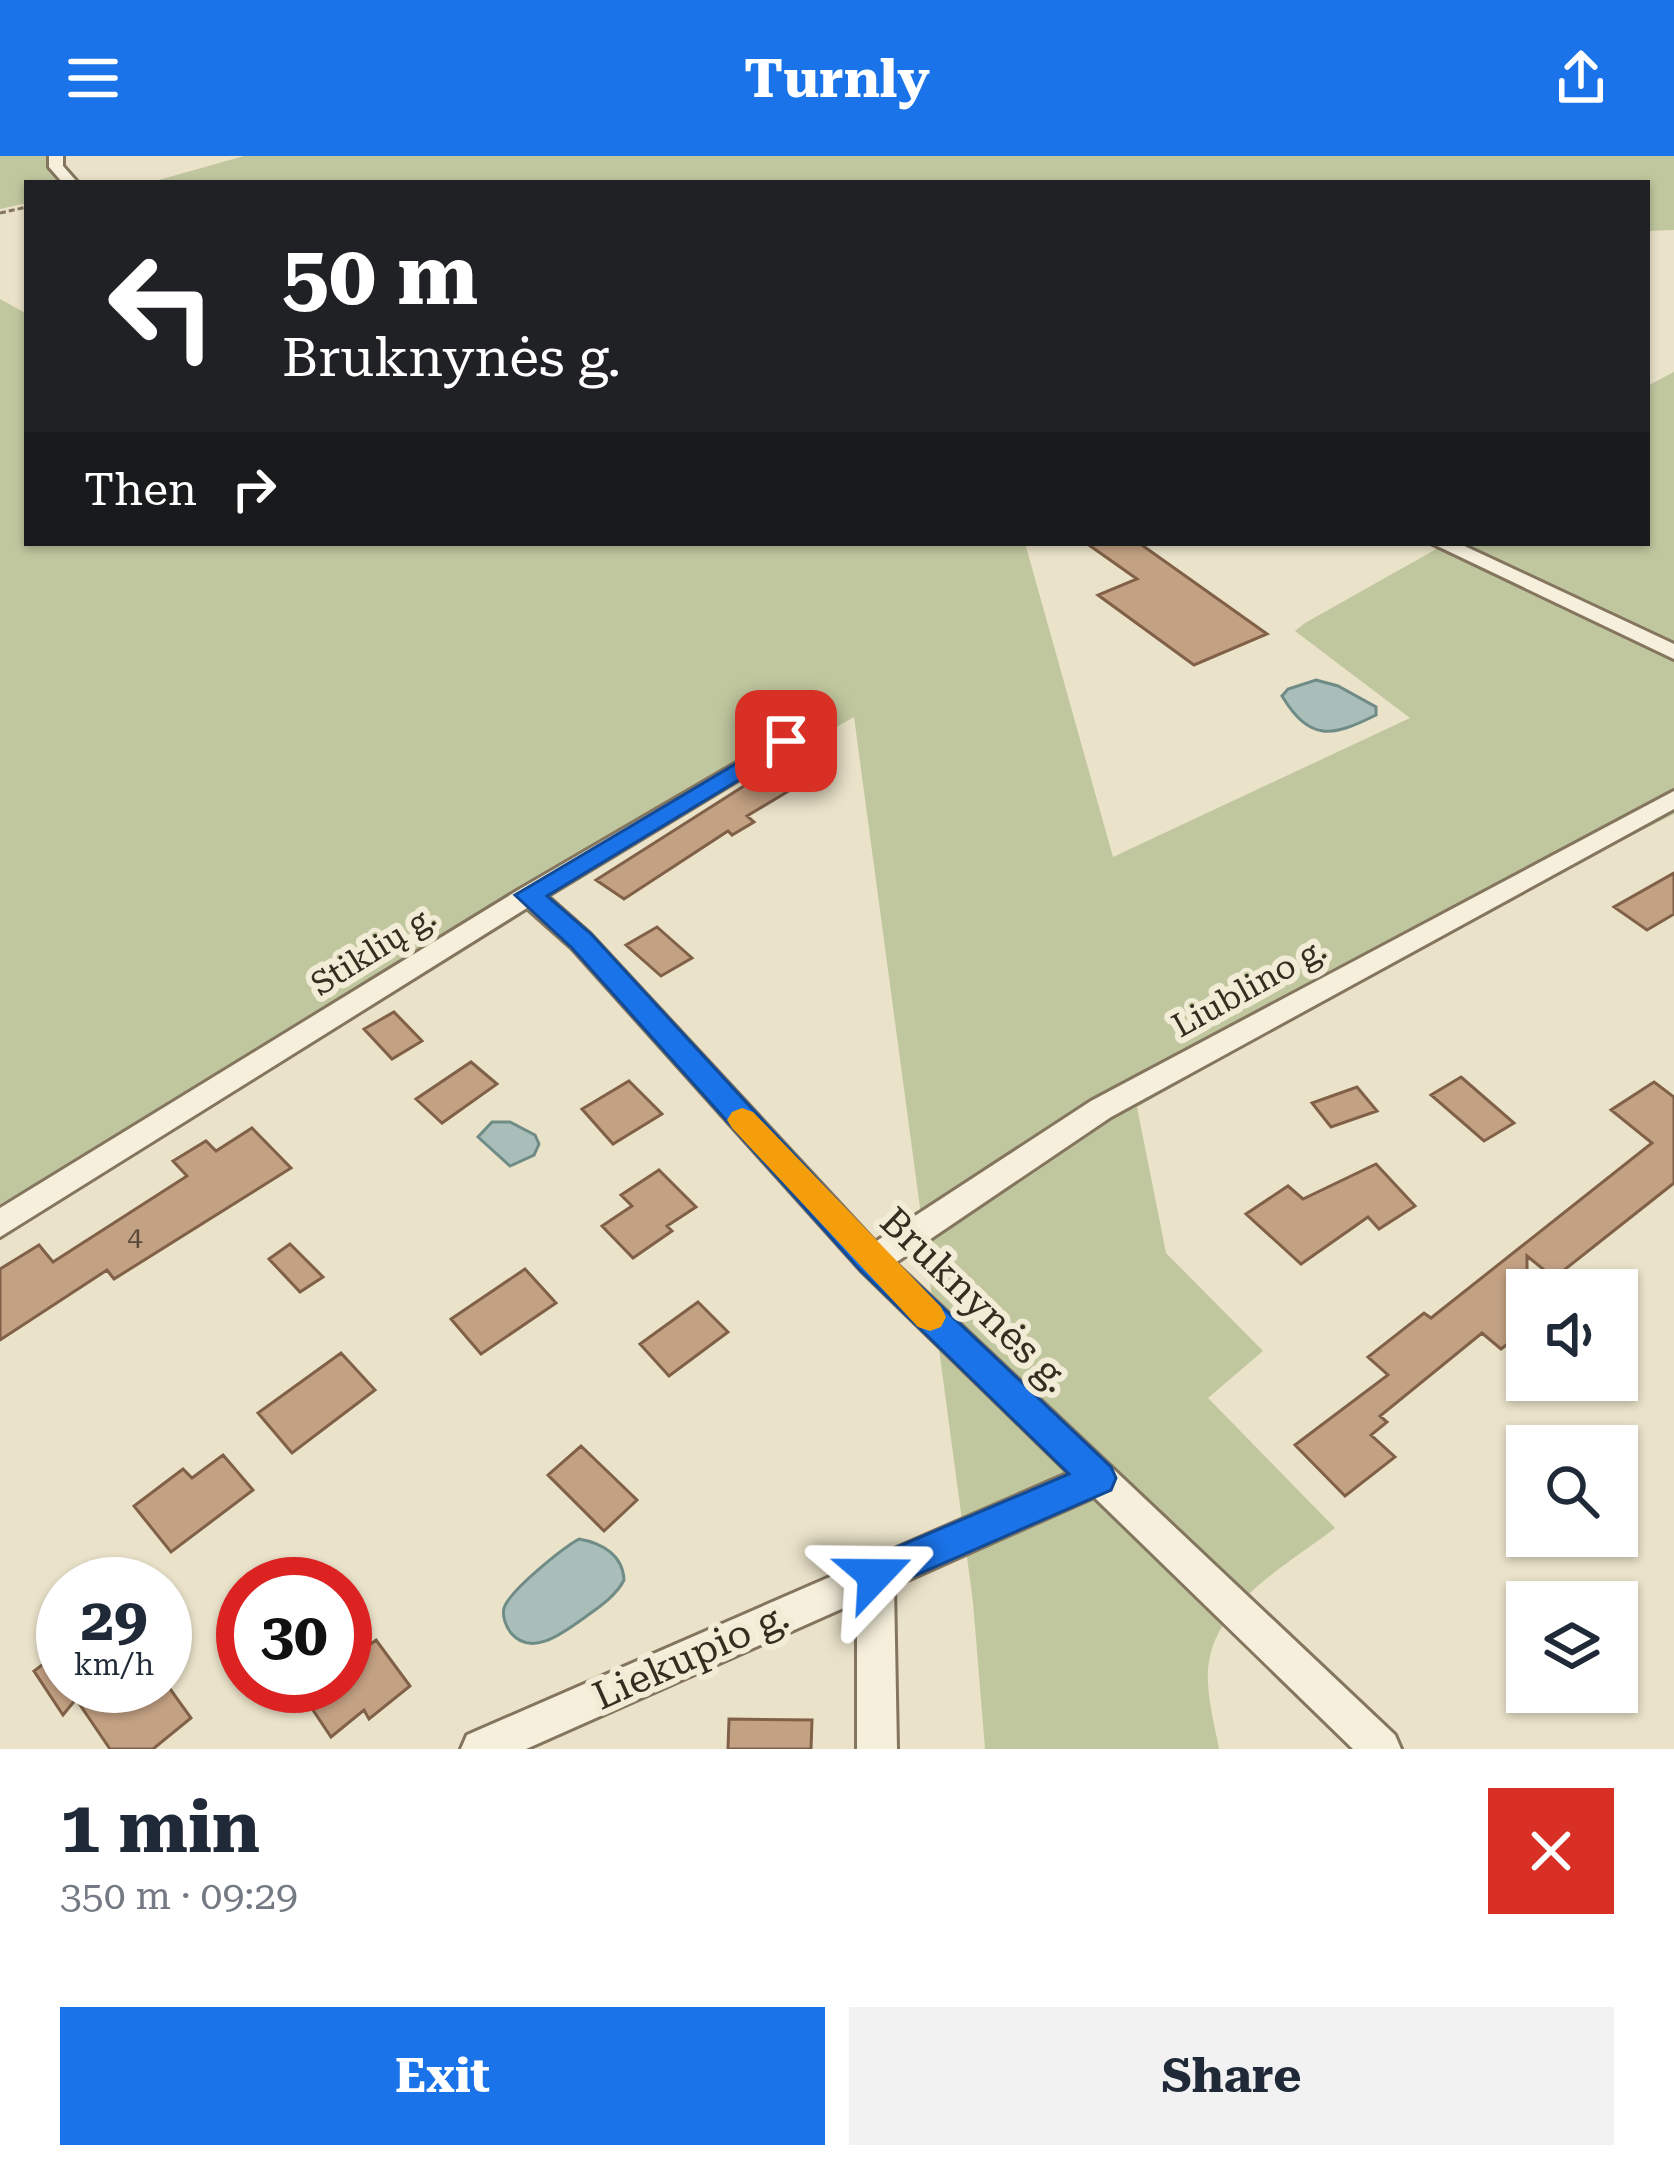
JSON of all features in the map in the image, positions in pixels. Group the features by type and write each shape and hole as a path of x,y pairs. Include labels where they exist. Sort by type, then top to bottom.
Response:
{"street":[{"path":"1447,546 1674,652"},
{"name":"Stiklių g.","path":"0,1224 786,741"},
{"name":"Liublino g.","path":"872,1262 1101,1108 1674,799"},
{"name":"Bruknynės g.","path":"529,895 581,941 872,1262 1381,1749"},
{"name":"Liekupio g.","path":"482,1749 1098,1478"},
{"path":"875,1575 877,1749"}],"green space":[{"path":"0,156 47,156 50,169 60,180 24,180 24,204 0,209"},
{"path":"244,156 1674,156 1674,230 1650,231 1650,180 159,180"},
{"path":"0,299 24,312 24,546 1026,546 1113,857 1410,718 1295,631 1305,623 1442,546 1650,546 1650,384 1674,372 1674,814 1481,912 1137,1107 1166,1253 1263,1351 1208,1398 1335,1528 1250,1592 1219,1633 1210,1656 1208,1683 1219,1749 985,1749 973,1602 854,717 0,1204"}],"water":[{"path":"1316,680 1376,707 1376,715 1334,731 1312,728 1282,696 1288,689"},
{"path":"492,1122 510,1122 535,1135 539,1144 534,1155 510,1166 478,1137"},
{"path":"579,1539 615,1557 623,1571 621,1586 558,1635 538,1643 519,1640 505,1621 508,1600"}],"building":[{"path":"1090,546 1143,546 1267,634 1194,665 1098,595 1137,579"},
{"path":"766,772 792,789 747,816 754,822 732,835 728,831 624,899 596,880"},
{"path":"1674,873 1674,914 1647,930 1614,907"},
{"path":"657,927 692,958 661,976 626,945"},
{"path":"394,1012 422,1041 392,1059 364,1029"},
{"path":"471,1062 497,1084 442,1123 416,1099"},
{"path":"1461,1077 1514,1123 1484,1141 1431,1095"},
{"path":"629,1081 662,1114 613,1144 582,1109"},
{"path":"1654,1082 1674,1097 1674,1183 1565,1269 1543,1269 1527,1256 1527,1269 1506,1269 1506,1345 1501,1349 1482,1333 1380,1416 1387,1422 1371,1435 1395,1457 1345,1496 1295,1445 1388,1375 1368,1357 1424,1313 1431,1318 1652,1143 1611,1110"},
{"path":"1357,1087 1377,1111 1331,1127 1312,1103"},
{"path":"252,1128 291,1168 114,1279 107,1270 0,1340 0,1269 39,1245 53,1262 187,1176 173,1161 206,1141 216,1151"},
{"path":"1376,1164 1415,1206 1379,1229 1368,1217 1301,1264 1246,1214 1288,1186 1303,1199"},
{"path":"659,1170 696,1207 633,1258 602,1226 632,1206 621,1195"},
{"path":"290,1244 323,1277 300,1292 269,1259"},
{"path":"525,1269 556,1303 481,1354 451,1319"},
{"path":"698,1302 728,1332 669,1376 640,1344"},
{"path":"341,1353 375,1390 292,1453 258,1413"},
{"path":"581,1446 637,1500 604,1531 548,1475"},
{"path":"223,1455 253,1490 171,1552 134,1506 183,1469 192,1478"},
{"path":"376,1640 410,1686 369,1719 366,1713 372,1713 372,1643"},
{"path":"86,1713 187,1713 191,1718 153,1749 110,1749"},
{"path":"315,1713 360,1713 331,1737"},
{"path":"729,1719 812,1720 811,1749 728,1749"}],"slow traffic":[{"path":"742,1120 872,1262 930,1317"}],"route":[{"path":"786,741 529,895 581,941 872,1262 1098,1478 875,1575"}]}
